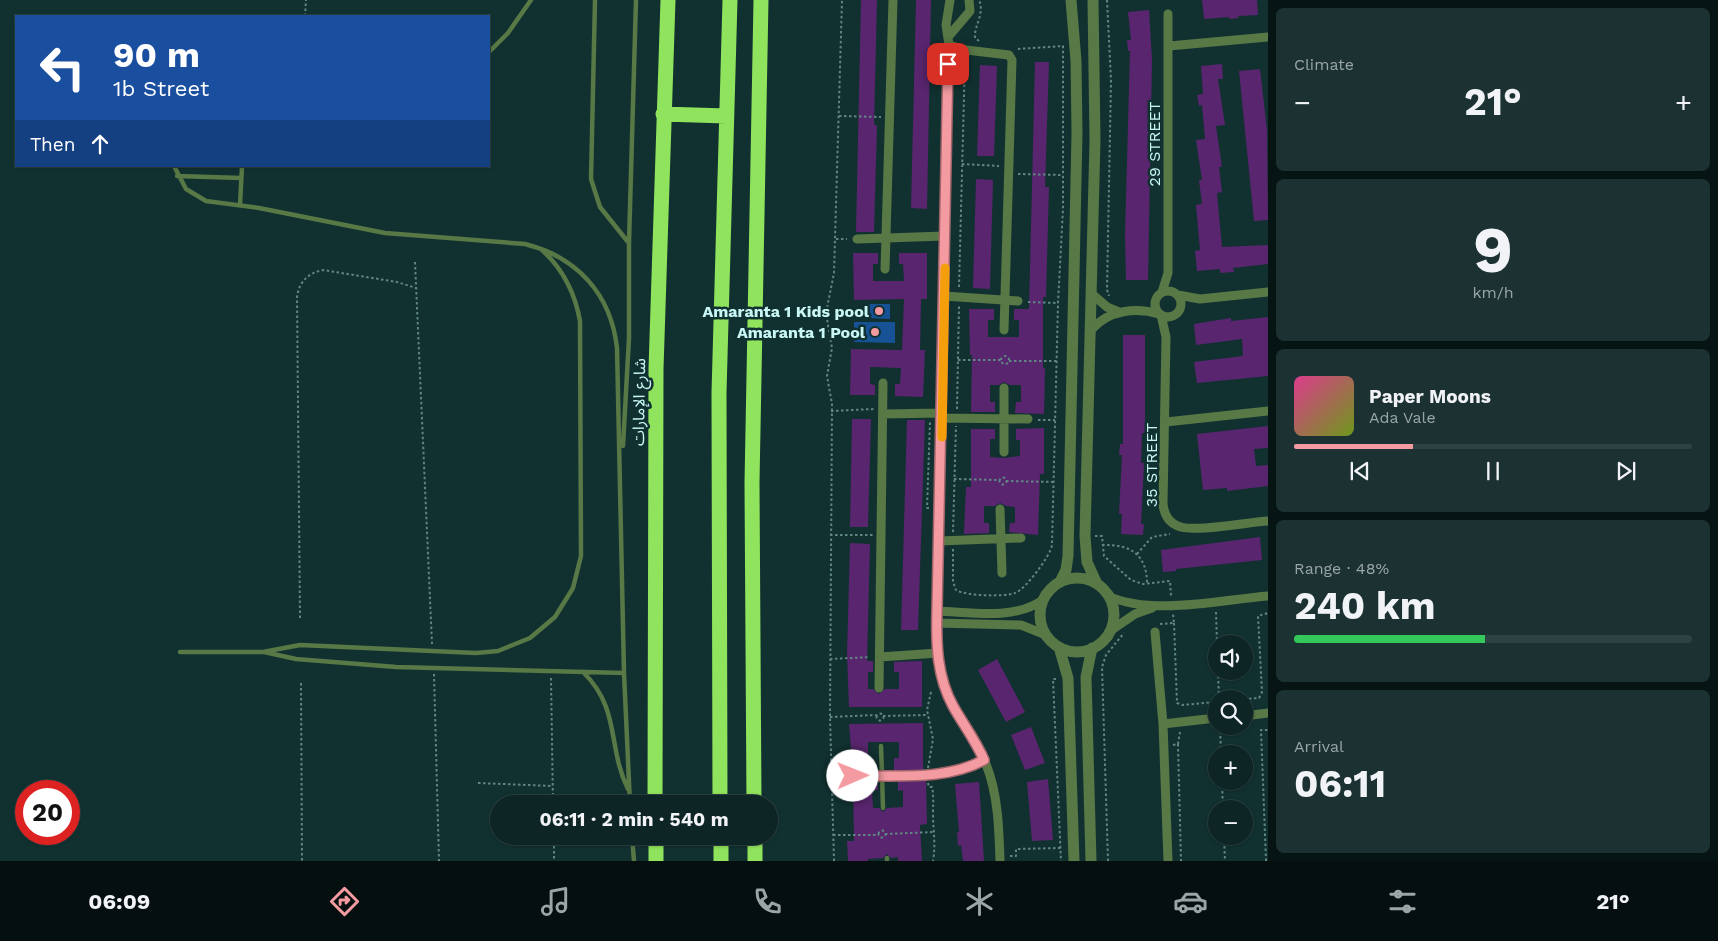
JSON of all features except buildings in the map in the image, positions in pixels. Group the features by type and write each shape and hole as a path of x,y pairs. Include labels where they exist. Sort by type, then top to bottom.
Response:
{"highway":[{"name":"شارع الإمارات","path":"655,795 655,497 663,114 668,0"},
{"path":"720,795 718,522 730,0"},
{"path":"754,795 752,512 762,0"},
{"path":"759,90 766,62 772,0"},
{"path":"663,114 726,116"},
{"path":"656,845 656,861"},
{"path":"721,845 722,861"},
{"path":"755,845 755,861"}],"street":[{"path":"885,269 893,0"},
{"path":"950,0 946,25 949,41 937,611 938,653 940,671 953,706 984,760 995,796 1000,858"},
{"path":"949,41 970,11 969,0"},
{"path":"937,611 1013,612 1026,609 1044,599 1060,582 1066,570 1068,556 1077,97 1071,0"},
{"path":"1094,0 1096,81 1092,329 1085,536 1087,562 1097,584 1108,596 1135,605 1154,607 1268,596"},
{"name":"29 STREET","path":"1159,296 1168,273 1168,14"},
{"path":"1169,46 1268,37"},
{"path":"949,41 966,50 1009,55 1012,60 1004,330"},
{"path":"857,239 945,236"},
{"name":"29 STREET","path":"1168,273 1177,294"},
{"path":"1140,311 1169,290 1177,294 1200,299 1268,292"},
{"path":"1092,294 1107,307 1119,312"},
{"path":"1177,294 1182,302 1180,310"},
{"path":"944,296 1018,301"},
{"path":"1159,296 1155,307 1160,314 1166,337"},
{"path":"1166,337 1172,317 1180,310 1200,299"},
{"path":"1092,329 1104,318 1119,312 1140,311 1172,317"},
{"name":"35 STREET","path":"1166,337 1166,422 1163,504 1165,514 1171,522 1185,528 1268,520"},
{"path":"879,688 883,383"},
{"path":"1004,388 1004,452"},
{"path":"883,411 942,416 1028,419"},
{"path":"1166,422 1268,411"},
{"path":"1000,509 1002,573"},
{"path":"939,541 1021,538"},
{"path":"1060,582 1082,578 1097,584"},
{"path":"1108,596 1113,617 1110,631"},
{"path":"1044,599 1040,614 1046,635"},
{"path":"937,623 1021,625 1046,635 1059,647 1072,651 1092,648 1099,644 1110,631 1135,614 1154,607"},
{"path":"1157,628 1168,861"},
{"path":"1059,647 1068,678 1074,861"},
{"path":"1091,861 1086,677 1092,648"},
{"path":"880,657 938,653"},
{"path":"1253,715 1268,713"},
{"path":"1162,724 1208,719"}],"lane":[{"path":"490,51 508,33 531,0"},
{"path":"595,0 591,179 600,207 629,242"},
{"path":"622,468 629,338 629,242 636,0"},
{"path":"174,167 177,176 186,189 198,198 384,233 525,244 539,248 566,260 578,269 598,291 612,318 617,348 622,468 624,672 629,795"},
{"path":"240,205 242,167"},
{"path":"177,176 241,178"},
{"path":"180,652 263,652 299,646 487,652 520,644 539,632 555,617 568,598 577,578 581,556 580,321 570,286 556,265 539,248"},
{"path":"263,652 296,659 434,669 624,672"},
{"path":"584,672 597,686 607,704 612,721 617,760 629,792"},
{"path":"881,746 882,808"},
{"path":"853,776 958,771 984,760"},
{"path":"633,845 634,861"}],"path":[{"path":"305,15 306,0"},
{"path":"834,861 830,718 832,397 827,376 832,348 826,313 834,282 842,0"},
{"path":"979,0 982,9 974,32 975,38 985,43 993,53"},
{"path":"1107,0 1111,80 1107,290 1112,299"},
{"path":"839,116 889,117"},
{"path":"962,164 1063,175"},
{"path":"836,239 857,239"},
{"path":"415,262 432,651"},
{"path":"300,618 297,307 300,286 311,274 323,270 397,282 416,288"},
{"path":"1018,301 1058,303"},
{"path":"958,360 1001,360 1004,356 1009,361"},
{"path":"1001,360 1006,365 1009,361 1056,361"},
{"path":"831,411 883,411"},
{"path":"1028,419 1055,420"},
{"path":"954,479 999,480 1004,477 1006,480 1055,482"},
{"path":"999,480 1003,484 1006,480"},
{"path":"1137,554 1152,537 1170,535 1171,522"},
{"path":"830,534 881,535"},
{"path":"1085,536 1102,536 1106,560 1131,580 1147,584 1170,581 1172,605"},
{"path":"1102,545 1122,546 1137,554 1144,564 1147,584"},
{"path":"1216,609 1217,635"},
{"path":"1166,614 1173,613 1177,702 1182,705 1208,703"},
{"path":"1253,698 1259,698 1262,692 1258,616 1268,613"},
{"path":"1157,628 1174,623"},
{"path":"1108,861 1102,667 1108,652 1127,630"},
{"path":"830,659 880,657"},
{"path":"434,669 439,861"},
{"path":"551,671 553,795"},
{"path":"300,684 302,861"},
{"path":"830,718 876,715 880,713 883,716 928,715"},
{"path":"876,715 879,720 883,716"},
{"path":"1263,722 1264,730"},
{"path":"1181,861 1178,734 1186,729"},
{"path":"1266,861 1261,730 1268,730"},
{"path":"1163,745 1178,744"},
{"path":"831,777 853,776"},
{"path":"478,783 553,786"},
{"path":"833,835 878,834 881,831 885,834 935,832"},
{"path":"554,845 554,861"},
{"path":"1224,845 1224,861"},
{"path":"1000,858 1016,856 1016,849 1061,848"}],"water":[{"name":"Amaranta 1 Kids pool","path":"868,304 890,304 890,319 868,318"},
{"name":"Amaranta 1 Pool","path":"854,322 895,322 895,343 854,342"}],"slow traffic":[{"path":"942,437 945,268"}],"place":[{"name":"Amaranta 1 Kids pool","path":"879,311"},
{"name":"Amaranta 1 Pool","path":"875,332"}],"route":[{"path":"853,776 928,774 958,771 968,769 984,760 949,697 940,671 938,653 937,611 948,64"}]}
